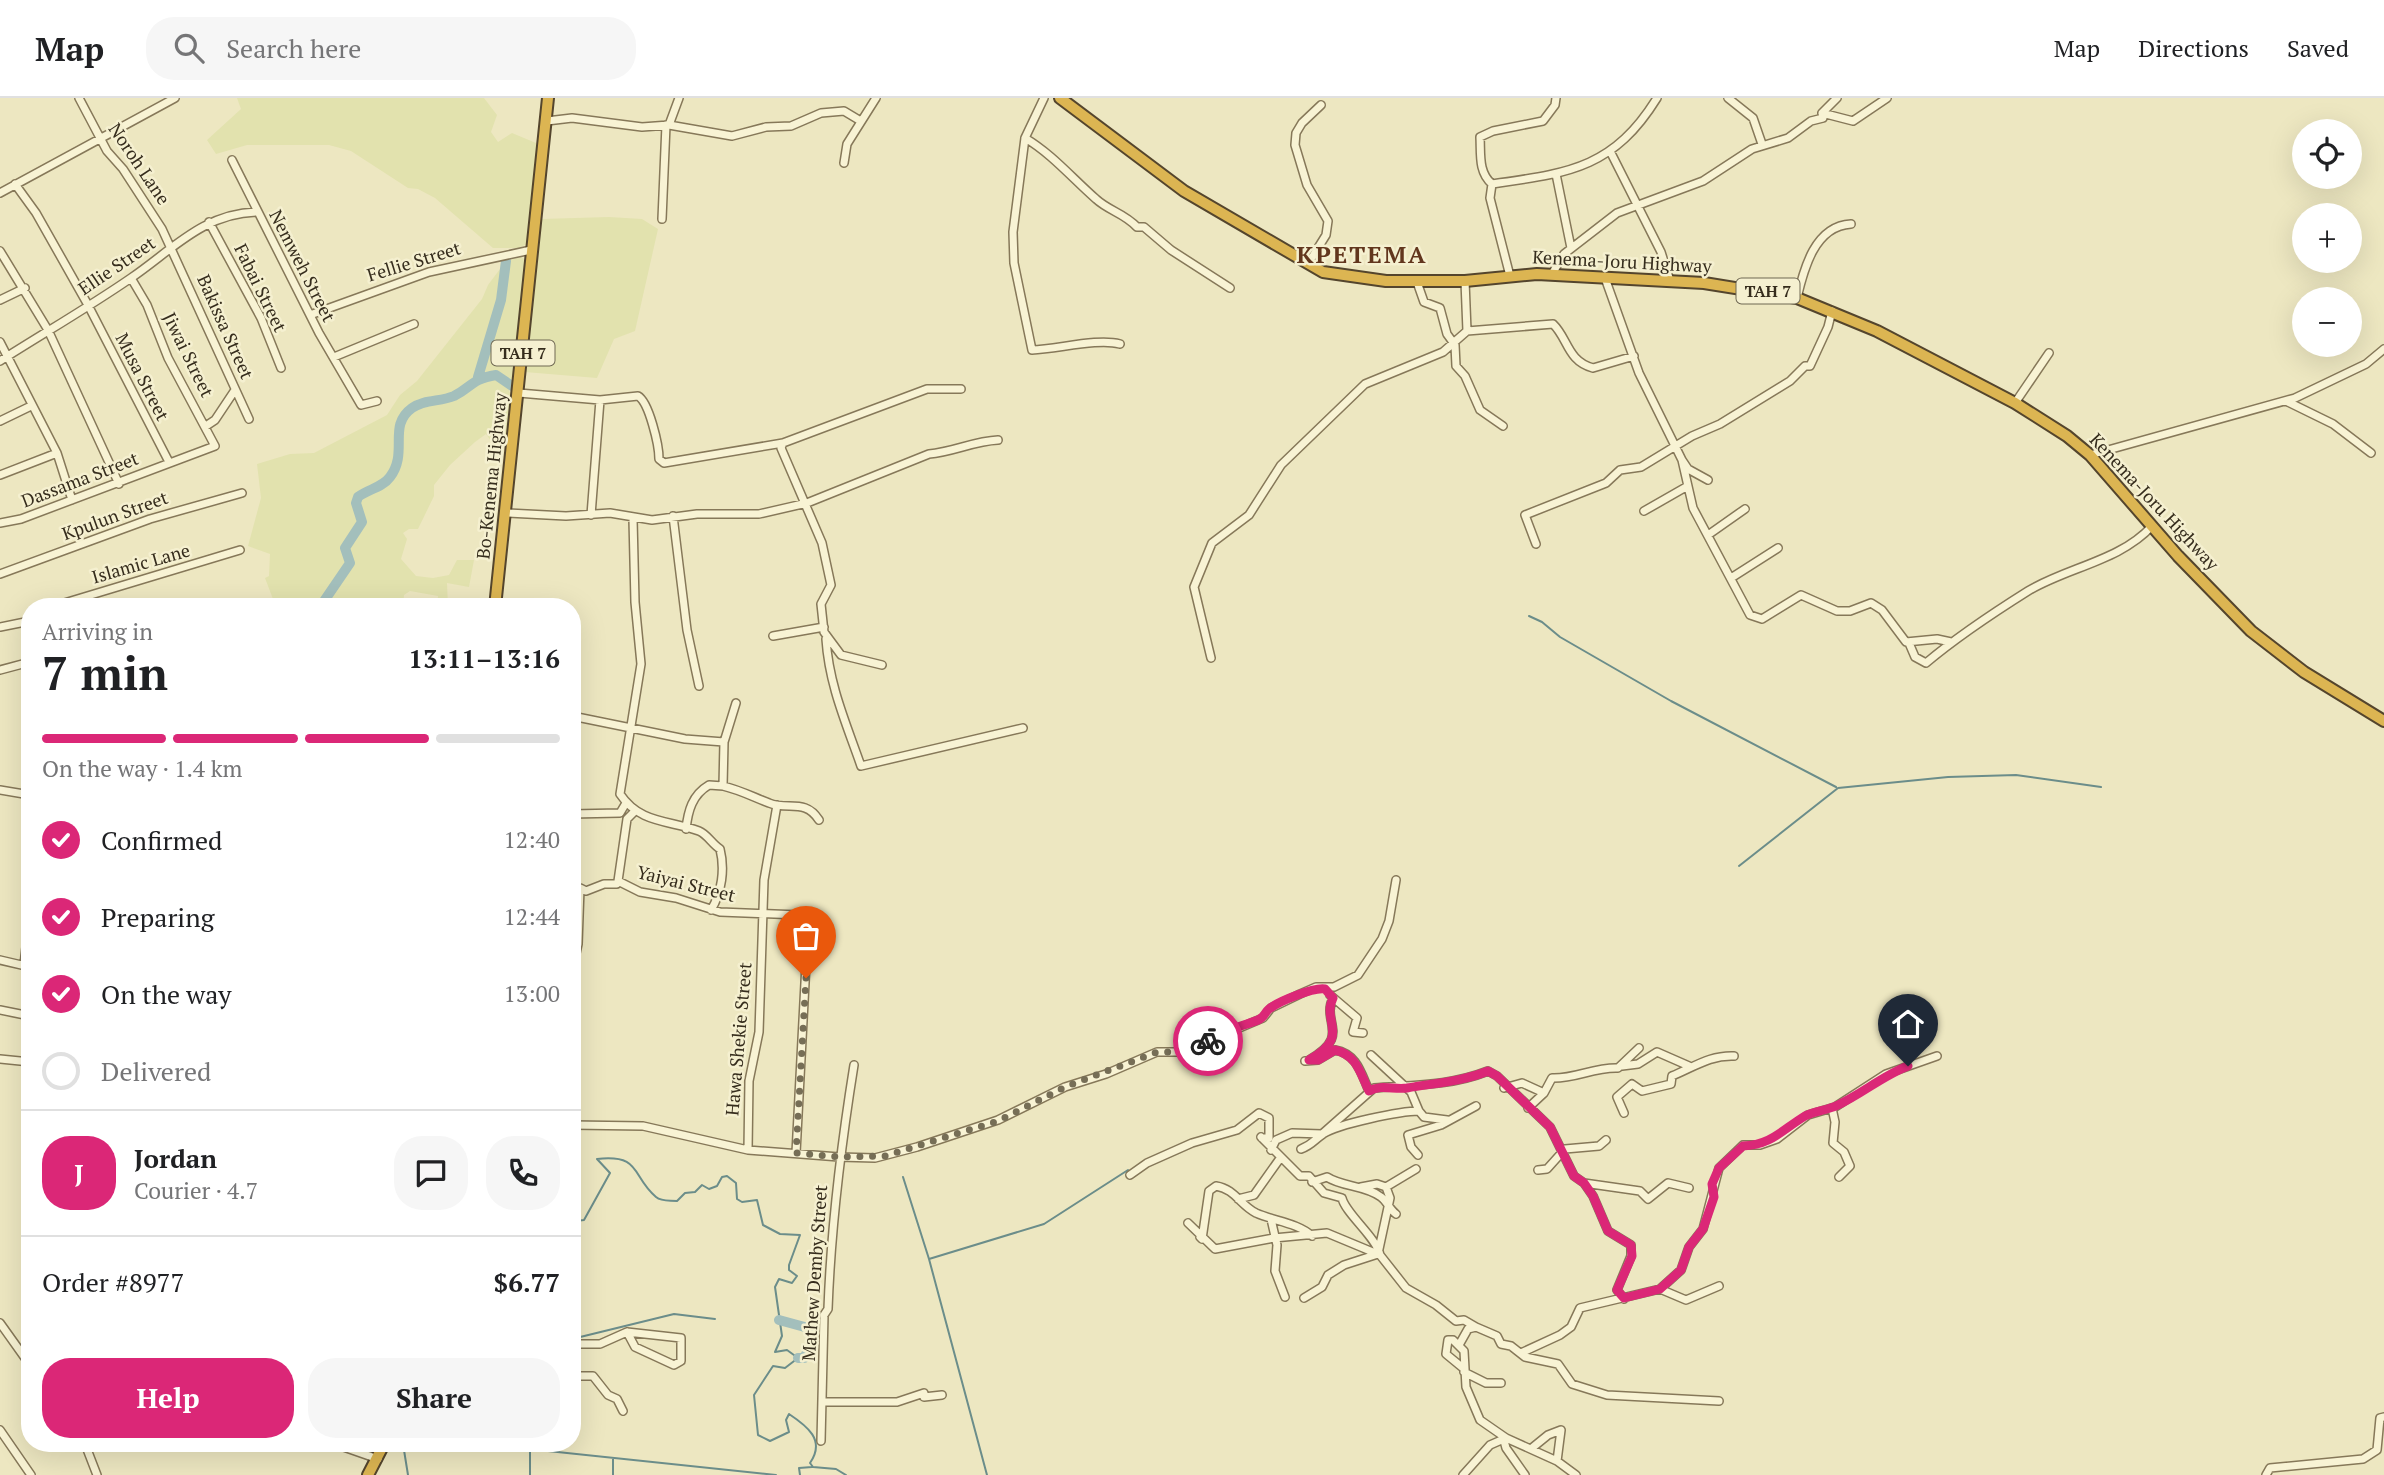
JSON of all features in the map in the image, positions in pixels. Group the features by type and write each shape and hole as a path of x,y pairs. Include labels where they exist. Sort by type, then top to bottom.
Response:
{"highway":[{"name":"Bo-Kenema Highway","path":"496,598 548,98"},
{"name":"Kenema-Joru Highway","path":"1060,98 1173,184 1323,272 1361,280 1465,281 1552,274 1739,287 1797,298 1877,331 2015,403 2053,426 2090,455 2152,526 2260,639 2304,672 2384,721"},
{"path":"369,1475 381,1452"}],"street":[{"name":"Noroh Lane","path":"79,98 107,151 146,202 172,248"},
{"path":"0,192 164,101 175,98"},
{"path":"662,219 668,125 679,98"},
{"path":"844,163 844,152 859,120 876,98"},
{"path":"1044,98 1025,138 1015,200 1013,255 1032,350 1086,346 1104,340 1120,344"},
{"path":"1556,98 1555,106 1544,121 1493,131 1480,137 1484,178 1492,184 1578,169 1611,151 1632,134 1657,98"},
{"path":"1728,98 1753,118 1762,144"},
{"path":"1552,274 1558,261 1571,248 1609,218 1636,205 1703,181 1762,144 1788,138 1811,121 1823,118 1822,113 1837,98"},
{"path":"1822,113 1853,121 1887,98"},
{"path":"1307,265 1326,234 1328,222 1307,185 1295,145 1296,133 1302,123 1321,105"},
{"path":"547,121 572,118 642,127 668,125 732,136 766,127 791,126 821,113 844,111 859,120"},
{"path":"1025,138 1045,150 1098,201 1125,215 1137,227 1144,227 1171,250 1230,288"},
{"path":"1611,151 1661,252 1670,281"},
{"name":"Nemweh Street","path":"232,160 246,183 257,212 310,315 361,405 377,401"},
{"path":"1556,174 1571,248"},
{"name":"Musa Street","path":"15,184 36,213 88,304 169,462"},
{"path":"1492,184 1490,198 1510,276"},
{"name":"Ellie Street","path":"4,359 131,278 209,222 227,215 257,212"},
{"name":"Fabai Street","path":"209,222 261,318 281,368"},
{"path":"1797,298 1804,270 1828,230 1838,224 1851,224"},
{"name":"Bakissa Street","path":"172,248 249,419"},
{"name":"Fellie Street","path":"310,315 429,272 531,250"},
{"path":"0,251 25,288 48,330 118,484"},
{"name":"Jiwai Street","path":"131,278 147,305 168,358 215,446"},
{"path":"1605,278 1634,356 1682,460 1688,469 1708,480"},
{"path":"1211,658 1194,587 1212,543 1249,516 1281,465 1365,384 1455,345 1467,331 1465,281"},
{"path":"1417,282 1424,302 1440,308 1447,334 1455,345 1456,366 1465,376 1480,410 1503,426"},
{"path":"0,300 25,288"},
{"path":"1536,544 1525,514 1606,483 1620,470 1640,467 1720,424 1790,381 1805,366 1810,366 1828,327 1832,311"},
{"path":"334,357 414,324"},
{"path":"1467,331 1553,324 1563,332 1568,351 1587,367 1593,368 1634,356"},
{"path":"0,342 4,359 57,453 72,500"},
{"path":"2090,455 2284,401 2317,389 2366,363 2384,349"},
{"path":"2015,403 2049,353"},
{"path":"519,393 600,400 630,396 643,399 659,444 660,462 783,443 927,388 961,389"},
{"path":"206,426 215,421 235,390"},
{"path":"591,515 600,400"},
{"path":"2284,401 2294,403 2333,424 2371,453"},
{"path":"0,421 31,406"},
{"path":"506,513 610,513 633,519 759,514 807,503 929,454 942,453 973,442 998,440"},
{"path":"783,443 781,448 821,538 830,575 828,593 821,604 826,660 833,693 861,766 1023,728"},
{"name":"Dassama Street","path":"0,523 22,519 215,446"},
{"path":"0,475 57,453"},
{"path":"1682,460 1686,487 1693,508 1748,612 1755,618 1766,617 1801,595 1837,611 1850,611 1871,603 1882,610 1909,643 1915,657 1925,663 1951,642 2029,591 2124,548 2141,538 2152,526"},
{"path":"1644,511 1686,487"},
{"name":"Kpulun Street","path":"0,574 160,516 242,493"},
{"path":"1708,535 1745,509"},
{"path":"673,516 687,630 699,686"},
{"path":"633,519 636,556 635,602 641,664 620,794 634,812 703,832 712,844 720,849 723,860 719,897 711,910"},
{"path":"1731,578 1778,548"},
{"name":"Islamic Lane","path":"84,598 240,550"},
{"path":"0,627 21,623"},
{"path":"774,636 825,631"},
{"path":"825,631 841,655 882,665"},
{"path":"1909,643 1937,639 1951,642"},
{"path":"0,670 21,664"},
{"path":"723,786 724,741 736,703"},
{"path":"581,718 685,739 724,741"},
{"path":"686,829 688,813 698,794 709,785 723,786 777,805 802,806 819,820"},
{"path":"0,790 21,794"},
{"path":"620,813 626,803"},
{"name":"Hawa Shekie Street","path":"748,1150 749,1081 759,1032 761,916 767,851 777,805"},
{"path":"618,881 627,819 634,812"},
{"path":"581,814 620,813 627,819"},
{"path":"581,1125 643,1126 748,1150 839,1157 885,1156 998,1121 1065,1087 1157,1052 1182,1052 1201,1046 1227,1029 1237,1029 1263,1018 1268,1010 1300,994 1316,987 1325,989 1358,975 1389,921 1396,880"},
{"name":"Yaiyai Street","path":"581,888 586,891 604,884 617,884 618,881 640,892 676,898 711,910 761,916 794,913 808,926 796,1153"},
{"path":"0,960 21,965"},
{"path":"1325,989 1357,1018 1353,1032 1363,1033"},
{"path":"1333,998 1330,1008 1335,1029 1333,1037 1307,1061 1318,1060 1335,1050 1343,1052 1356,1060 1369,1091"},
{"path":"0,1010 21,1014"},
{"path":"1622,1066 1639,1048"},
{"path":"1528,1108 1544,1093 1552,1078 1638,1064 1657,1052 1689,1066"},
{"path":"1371,1055 1411,1091 1424,1117 1447,1120"},
{"path":"1625,1113 1618,1097 1632,1084 1642,1091 1664,1086 1671,1084 1672,1076 1705,1059 1734,1056"},
{"path":"1521,1353 1571,1327 1580,1308 1660,1289 1681,1270 1689,1247 1703,1229 1714,1197 1712,1184 1719,1168 1743,1146 1760,1145 1777,1139 1808,1115 1832,1108 1886,1074 1937,1056"},
{"path":"0,1059 21,1061"},
{"name":"Mathew Demby Street","path":"821,1441 824,1315 828,1309 830,1247 839,1157 854,1065"},
{"path":"1301,1149 1314,1145 1322,1134 1336,1125 1369,1091 1383,1087 1406,1088 1422,1083 1447,1083 1488,1071 1497,1076 1504,1087 1550,1127 1574,1176 1584,1183 1640,1191 1648,1199 1668,1183 1689,1188"},
{"path":"1504,1087 1522,1083 1544,1093"},
{"path":"1418,1155 1411,1147 1408,1135 1441,1125 1476,1106"},
{"path":"1832,1108 1835,1122 1833,1143 1844,1152 1850,1166 1839,1177"},
{"path":"1267,1138 1292,1133 1322,1134 1350,1124 1419,1111"},
{"path":"1130,1175 1147,1163 1192,1143 1237,1130 1259,1113 1269,1118 1267,1138 1271,1150 1300,1177 1309,1177 1324,1192 1342,1198 1343,1205 1406,1289 1436,1305 1456,1321 1464,1320 1497,1336 1501,1344 1525,1357 1558,1364 1572,1384 1595,1392 1719,1401"},
{"path":"1267,1138 1271,1150"},
{"path":"1538,1170 1547,1169 1565,1149 1599,1146 1606,1140"},
{"path":"1238,1199 1254,1195 1281,1157"},
{"path":"1361,1187 1377,1184 1386,1187 1416,1169"},
{"path":"1312,1182 1327,1177 1338,1184 1350,1183 1361,1187 1380,1196 1396,1214"},
{"path":"1584,1183 1608,1231 1631,1245 1632,1256 1617,1290 1624,1298"},
{"path":"1379,1253 1390,1198 1386,1187"},
{"path":"1312,1236 1306,1230 1271,1219 1246,1207 1231,1190 1211,1188 1202,1239 1216,1249 1273,1238 1312,1236 1327,1233 1379,1253"},
{"path":"1271,1219 1273,1238 1277,1245 1275,1271 1285,1297"},
{"path":"1304,1298 1322,1286 1328,1275 1345,1265 1379,1253"},
{"path":"1660,1289 1686,1300 1719,1286"},
{"path":"0,1323 21,1352"},
{"path":"1459,1345 1468,1329 1476,1327"},
{"path":"581,1344 600,1344 627,1332 681,1338 681,1361 674,1365 635,1347 627,1332"},
{"path":"1501,1383 1486,1383 1463,1370 1446,1354 1448,1340 1459,1345 1464,1351 1463,1370 1466,1387 1480,1419 1504,1438 1524,1448 1532,1448 1576,1475"},
{"path":"581,1376 593,1376 608,1395 617,1399 623,1411"},
{"path":"823,1402 897,1402 924,1393 924,1397 942,1395"},
{"path":"2266,1475 2270,1468 2363,1459 2377,1450 2380,1419 2384,1417"},
{"path":"0,1430 31,1475"},
{"path":"1532,1448 1548,1435 1561,1430 1557,1461"},
{"path":"1463,1475 1490,1445 1504,1438"},
{"path":"1504,1438 1525,1475"},
{"path":"88,1452 97,1475"},
{"path":"358,1452 378,1459"}],"green space":[{"path":"237,98 484,98 497,115 491,132 498,142 512,133 536,143 538,190 532,242 518,248 493,248 435,198 418,189 408,188 351,151 329,145 247,145 216,154 207,140 241,109"},
{"path":"541,219 642,219 658,229 635,331 614,339 597,378 525,372"},
{"path":"521,257 526,260 512,386 508,387 511,396 505,442 491,441 486,434 475,442 450,465 434,485 434,496 418,529 409,529 403,533 407,539 401,559 416,576 433,578 449,575 457,560 474,560 469,587 447,583 448,598 410,591 404,598 273,598 265,578 269,576 270,554 248,546 261,498 257,464 290,454 314,453 387,415 400,395 417,381 482,299 488,285 506,261"}],"waterway":[{"path":"478,377 501,300 506,261"},
{"path":"326,598 350,563 345,548 362,522 356,503 358,497 383,484 395,468 399,431 405,415 417,405 454,396 476,381 488,377 496,375 512,386"},
{"path":"1529,616 1671,701 1836,787"},
{"path":"1739,866 1838,788 1948,777 2016,775 2101,787"},
{"path":"581,1220 584,1220 610,1173 597,1159 611,1158 629,1163 648,1189 663,1200 677,1201 685,1193 695,1192 702,1185 709,1189 717,1186 722,1177 727,1176 736,1183 737,1199 742,1202 757,1200 763,1225 780,1234 800,1235 789,1265 789,1270 797,1276 792,1283 779,1279 775,1287 782,1336 775,1352 787,1350 798,1358 785,1368 773,1366 754,1395 758,1435 770,1441 789,1432 786,1420 789,1414 812,1434 816,1447 810,1463 813,1467 836,1469 846,1475"},
{"path":"929,1259 1044,1224 1128,1170"},
{"path":"903,1177 929,1259 987,1475"},
{"path":"581,1337 674,1314 715,1319"},
{"path":"779,1320 812,1329 814,1340 804,1358 798,1358"},
{"path":"404,1452 408,1475"},
{"path":"530,1452 530,1475"},
{"path":"558,1452 776,1475"},
{"path":"613,1459 613,1475"},
{"path":"800,1475 799,1468 812,1467"}],"way so far":[{"path":"806,978 796,1153 839,1157 885,1156 967,1128 998,1121 1065,1087 1106,1074 1157,1052 1182,1052 1208,1041"}],"district":[{"name":"KPETEMA","path":"1362,255"}],"route":[{"path":"1208,1041 1227,1029 1237,1029 1263,1018 1271,1008 1316,987 1325,989 1333,998 1330,1008 1335,1029 1329,1043 1316,1057 1309,1060 1318,1060 1335,1050 1343,1052 1356,1060 1369,1091 1374,1088 1406,1088 1422,1083 1437,1085 1488,1071 1497,1076 1550,1127 1574,1176 1584,1183 1593,1196 1608,1231 1631,1245 1632,1256 1617,1290 1624,1298 1660,1289 1681,1270 1689,1247 1703,1229 1714,1197 1712,1184 1719,1168 1743,1146 1760,1145 1777,1139 1808,1115 1835,1107 1886,1074 1908,1066"}]}
